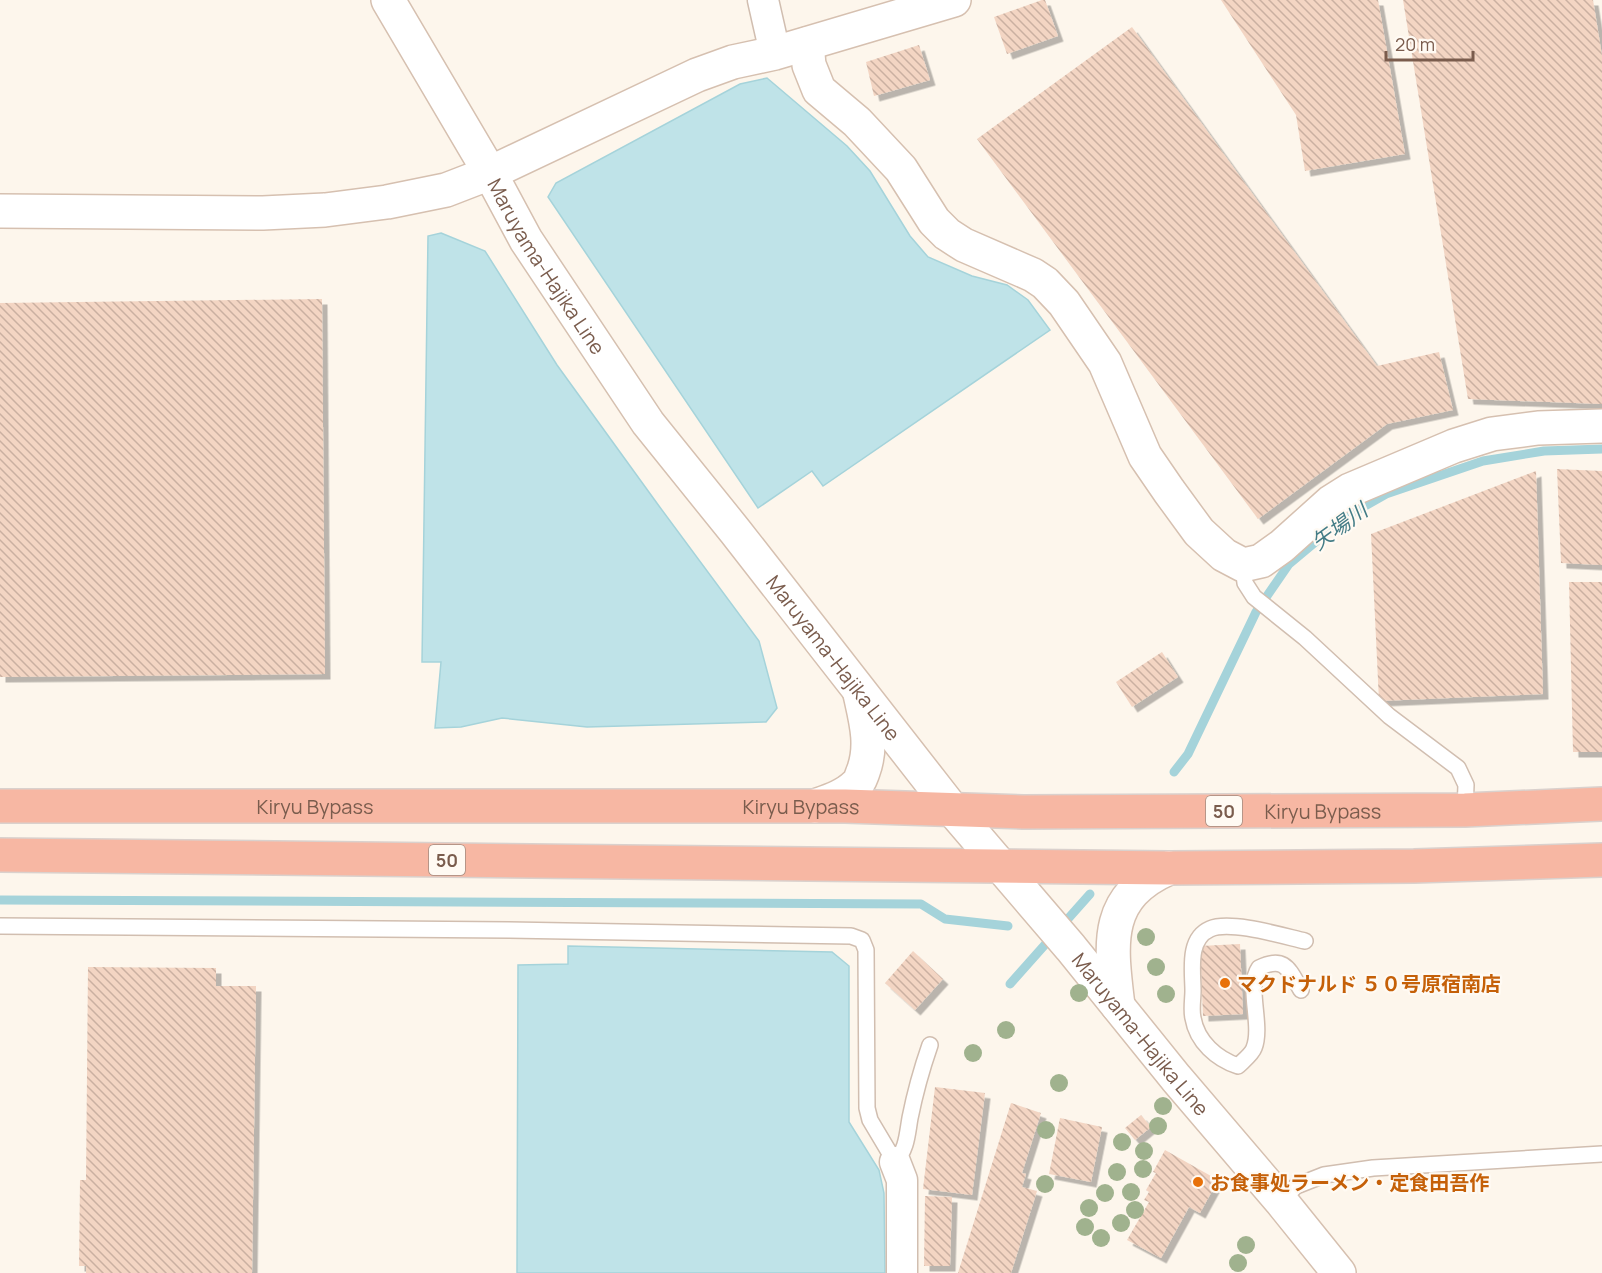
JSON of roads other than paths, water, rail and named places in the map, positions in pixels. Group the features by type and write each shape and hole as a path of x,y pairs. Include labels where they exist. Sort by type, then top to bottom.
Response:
{"highway":[{"name":"Kiryu Bypass","path":"0,806 815,806 1023,812 1465,810 1602,804"},
{"name":"50","path":"0,855 1169,868 1414,866 1602,860"}],"street":[{"name":"Maruyama-Hajika Line","path":"388,0 490,173 526,240 648,423 952,809 1071,948 1339,1273"},
{"path":"763,0 776,53"},
{"path":"0,211 263,213 325,210 387,202 446,190 490,173 697,75 733,62 776,53 954,0"},
{"path":"807,44 809,65 819,90 857,122 901,169 934,221 947,234 964,245 1033,275 1045,283 1064,303 1105,363 1145,456 1199,532 1224,555 1242,565 1261,561 1331,502 1350,490 1454,446 1492,434 1538,428 1602,426"},
{"path":"815,806 838,798 858,783 866,764 869,750 868,732 859,689"},
{"path":"1118,1006 1112,942 1119,913 1139,887 1156,874 1169,868"},
{"path":"895,1162 902,1180 902,1273"}],"lane":[{"path":"1242,565 1245,583 1254,597 1305,638 1389,717 1458,768 1466,785 1465,810"},
{"path":"0,926 509,930 851,936 862,940 866,950 867,1108 870,1120 895,1162 902,1154 907,1141 930,1044"},
{"path":"1301,990 1287,967 1278,962 1259,968 1254,981 1257,1018 1254,1049 1238,1066 1224,1061 1211,1052 1193,1019 1193,954 1198,938 1209,929 1222,926 1242,928 1305,941"},
{"path":"1281,1201 1296,1186 1324,1175 1384,1168 1602,1154"}],"water":[{"path":"767,78 847,146 870,171 910,236 928,257 972,276 1007,285 1028,300 1050,330 823,486 812,471 758,508 548,197 556,183 740,84"},
{"path":"441,233 485,251 557,365 759,641 777,708 766,722 587,727 502,718 461,727 435,728 441,662 422,662 428,236"},
{"path":"568,946 832,952 849,966 849,1122 879,1170 884,1193 885,1273 517,1273 518,965 568,964"}],"waterway":[{"name":"矢場川","path":"1174,772 1188,754 1256,612 1289,564 1344,518 1386,494 1483,461 1544,451 1602,449"},
{"path":"1010,984 1090,894"},
{"path":"0,900 921,904 945,919 1008,926"}],"place":[{"name":"マクドナルド ５０号原宿南店","path":"1225,983"},
{"name":"お食事処ラーメン・定食田吾作","path":"1198,1182"}]}
